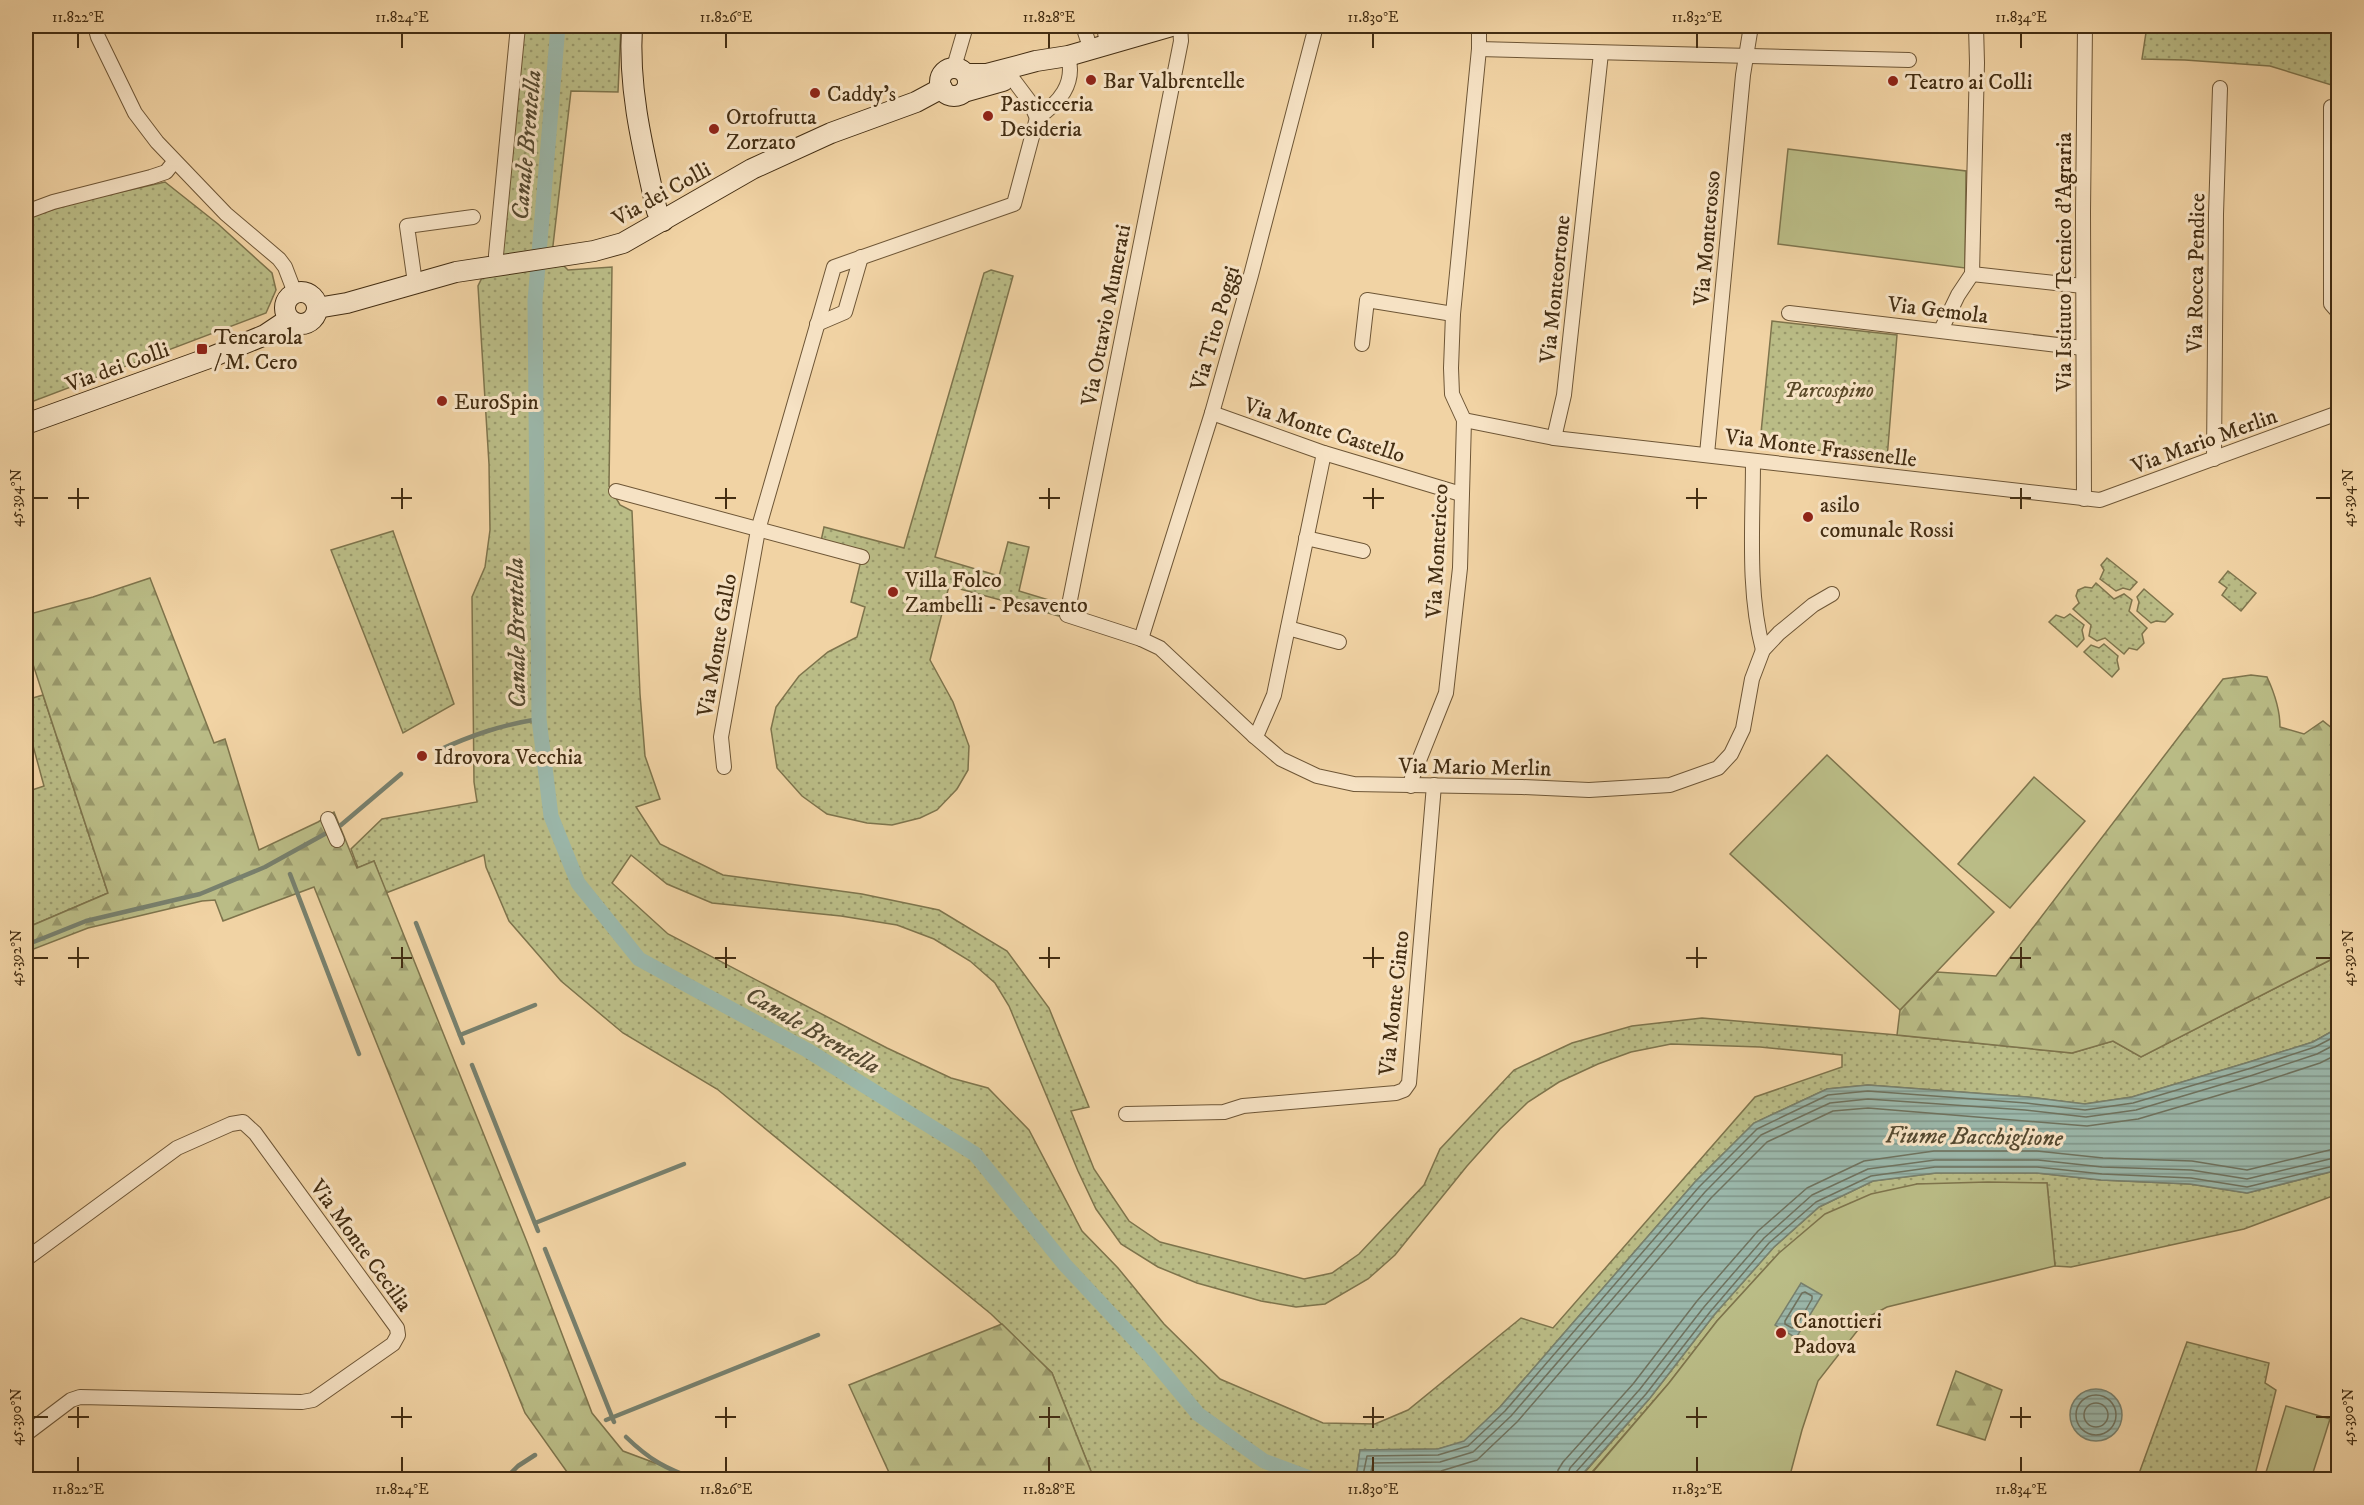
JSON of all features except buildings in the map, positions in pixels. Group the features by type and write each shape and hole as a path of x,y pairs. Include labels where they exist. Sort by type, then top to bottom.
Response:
{"main road":[{"path":"632,26 632,77 637,120 657,211 663,221"},
{"path":"961,78 1011,78 1040,70 1100,40 1172,26"},
{"path":"961,78 987,74 1036,61 1066,57"},
{"name":"Via dei Colli","path":"26,424 209,358 265,335 289,319 301,324 307,323 315,316 317,308 347,303 456,272 566,256 623,243 752,169 831,133 916,102 942,88 942,75 961,78"},
{"path":"289,319 285,312 285,305 295,293 310,295 317,308"}],"street":[{"path":"95,26 98,37 135,113 174,162 226,214 279,259 285,267 295,293"},
{"path":"501,264 496,255 518,26"},
{"path":"961,78 966,26"},
{"path":"1083,26 1100,40"},
{"name":"Via Ottavio Munerati","path":"1067,612 1181,41 1180,26"},
{"name":"Via Tito Poggi","path":"1141,639 1212,413 1251,275 1316,26"},
{"name":"Via Montericco","path":"1411,786 1412,778 1446,693 1460,568 1464,420 1452,394 1453,314 1479,49 1479,26"},
{"name":"Via Monterosso","path":"1707,454 1746,57 1751,26"},
{"path":"1941,330 1958,295 1972,274 1976,26"},
{"name":"Via Istituto Tecnico d'Agraria","path":"2084,499 2085,26"},
{"path":"1479,49 1909,60"},
{"name":"Via Monteortone","path":"1554,438 1564,395 1601,53"},
{"path":"1011,78 1030,102 1037,118 1060,101 1068,86 1071,70 1066,57"},
{"name":"Via Rocca Pendice","path":"2214,459 2216,214 2220,88"},
{"path":"2331,107 2335,176 2335,240 2331,304 2338,312"},
{"name":"Via Monte Gallo","path":"724,767 721,737 759,530 834,267 1014,204 1037,118"},
{"path":"26,212 166,172 174,162"},
{"path":"415,283 407,226 473,217"},
{"path":"817,324 845,312 861,257"},
{"path":"1972,274 2083,286"},
{"path":"1362,344 1367,300 1453,314"},
{"name":"Via Gemola","path":"1789,314 2083,348"},
{"name":"Via Monte Castello","path":"1212,413 1324,453 1461,495"},
{"name":"Via Mario Merlin","path":"2084,499 2100,500 2338,413"},
{"path":"1464,420 1554,438"},
{"name":"Via Monte Frassenelle","path":"1554,438 2084,499"},
{"path":"1254,736 1258,732 1274,695 1324,453"},
{"path":"1753,461 1753,563 1757,629 1763,651"},
{"path":"616,492 862,556"},
{"path":"1306,538 1364,551"},
{"name":"Via Mario Merlin","path":"1067,612 1066,615 1141,639 1160,648 1175,659 1281,759 1317,776 1354,784 1589,790 1670,785 1718,768 1731,754 1743,729 1752,678 1763,651 1779,633 1812,605 1832,594"},
{"path":"1288,628 1340,642"},
{"name":"Via Monte Cinto","path":"1126,1114 1224,1112 1243,1106 1396,1093 1404,1090 1409,1083 1434,785"},
{"path":"328,819 337,840"},
{"name":"Via Monte Cecilia","path":"26,1259 177,1148 231,1124 243,1122 255,1133 321,1223 397,1328 398,1335 393,1344 313,1400 302,1402 80,1397 71,1400 26,1434"}],"green space":[{"path":"524,26 621,26 618,92 571,91 552,254 568,270 612,267 609,486 620,505 632,511 645,756 660,799 636,807 660,844 723,875 862,894 939,910 1007,951 1049,1008 1089,1107 1071,1111 1094,1169 1129,1221 1160,1242 1304,1279 1332,1273 1359,1254 1424,1185 1440,1149 1514,1070 1572,1043 1632,1026 1702,1018 2072,1053 2113,1041 2141,1057 2338,956 2338,1028 2313,1042 2246,1063 2132,1097 2084,1104 2027,1097 1868,1085 1827,1089 1754,1123 1695,1182 1500,1407 1464,1442 1438,1449 1360,1450 1356,1479 1094,1479 1052,1373 991,1314 717,1089 623,1033 561,981 509,921 486,867 484,855 386,893 374,861 358,868 351,849 382,819 477,802 474,782 472,597 485,567 490,530 489,464 478,286 489,263","holes":["631,855 667,884 712,903 841,916 897,925 934,939 970,961 995,983 1009,1006 1078,1171 1096,1209 1121,1244 1158,1267 1197,1283 1261,1301 1296,1307 1325,1304 1368,1279 1395,1255 1467,1166 1528,1102 1559,1082 1598,1064 1631,1052 1671,1044 1760,1047 1842,1055 1842,1067 1755,1097 1553,1328 1521,1318 1408,1410 1375,1424 1323,1423 1220,1379 1164,1324 1118,1268 1082,1231 1029,1130 988,1088 951,1078 887,1048 668,934 612,883"]},
{"path":"2147,26 2338,26 2338,87 2270,66 2142,59"},
{"path":"1788,149 1966,171 1965,268 1778,244"},
{"path":"165,182 218,224 272,273 276,290 266,313 26,404 26,218 80,201"},
{"path":"991,270 1013,276 935,557 999,576 1008,542 1029,547 1019,591 1062,604 1059,616 949,586 930,660 953,702 969,746 968,770 957,789 937,810 920,818 892,825 867,823 827,814 802,796 777,768 771,729 776,707 799,676 828,652 857,637 865,607 851,602 863,552 821,541 824,527 904,548 984,273"},
{"name":"Parcospino","path":"1772,321 1897,335 1887,459 1760,443"},
{"path":"393,531 454,704 403,733 331,550"},
{"path":"2107,558 2137,582 2130,590 2123,588 2116,591 2100,579 2104,570 2101,565"},
{"path":"2228,571 2256,593 2241,611 2222,595 2227,588 2219,582"},
{"path":"150,578 214,743 225,739 259,850 334,812 357,868 374,861 527,1242 592,1413 623,1451 698,1479 572,1479 525,1413 314,887 223,921 215,900 202,901 88,928 26,952 26,928 108,893 26,643 26,615 93,597"},
{"path":"2096,583 2114,599 2124,594 2132,600 2129,611 2147,628 2142,634 2144,643 2137,650 2129,648 2124,654 2105,638 2097,641 2089,636 2091,625 2073,609 2079,603 2076,596 2078,590 2085,587 2092,588"},
{"path":"2144,589 2173,614 2165,622 2151,623 2137,611 2139,602 2137,597"},
{"path":"2070,614 2084,625 2082,630 2084,639 2077,647 2049,622 2056,615 2064,618"},
{"path":"2104,644 2118,656 2119,669 2112,677 2084,652 2091,645 2099,648"},
{"path":"2251,675 2267,677 2276,701 2280,727 2304,734 2323,721 2338,733 2338,956 2141,1057 2113,1041 2072,1053 1897,1035 1900,1010 1937,972 1996,976 2223,679"},
{"path":"43,695 108,893 26,928 26,792 44,786 26,720 26,700"},
{"path":"1827,755 1994,912 1900,1010 1730,854"},
{"path":"2034,777 2085,821 2010,908 1958,864"},
{"path":"2338,1170 2338,1194 2244,1229 2071,1267 2055,1266 2047,1183 1917,1184 1779,1253 1717,1321 1669,1383 1586,1479 1578,1480 1650,1398 1714,1315 1774,1247 1819,1207 1873,1181 1936,1173 2037,1173 2101,1180 2190,1184 2247,1193"},
{"name":"Canottieri Padova","path":"2047,1183 2055,1266 1887,1307 1868,1317 1818,1381 1789,1479 1586,1480 1669,1383 1717,1321 1779,1253 1825,1214 1871,1194 1917,1184"},
{"path":"1002,1324 1052,1373 1094,1479 892,1479 849,1385"},
{"path":"2187,1342 2269,1363 2265,1383 2276,1390 2254,1479 2137,1479"},
{"path":"1956,1371 2002,1390 1985,1440 1937,1425"},
{"path":"2286,1406 2330,1419 2311,1479 2264,1479"}],"water":[{"name":"Fiume Bacchiglione","path":"2338,1028 2338,1170 2247,1193 2190,1184 2101,1180 2037,1173 1936,1173 1873,1181 1819,1207 1774,1247 1714,1315 1650,1398 1578,1479 1356,1479 1360,1450 1438,1449 1464,1441 1500,1407 1695,1182 1754,1123 1827,1089 1868,1085 2027,1097 2085,1104 2132,1097 2246,1063 2313,1042"},
{"path":"1801,1283 1822,1295 1796,1338 1775,1325"},
{"path":"2096,1389 2106,1391 2114,1397 2120,1405 2122,1415 2120,1425 2114,1433 2106,1439 2096,1441 2086,1439 2078,1433 2072,1425 2070,1415 2072,1405 2078,1397 2086,1391"}],"waterway":[{"name":"Canale Brentella","path":"558,26 535,301 539,719 551,816 578,883 639,959 807,1050 975,1154 1065,1265 1149,1355 1198,1414 1264,1461 1315,1480"},
{"path":"437,751 487,731 539,719"},
{"path":"26,945 86,921 200,894 265,867 341,825 401,774"},
{"path":"290,874 359,1054"},
{"path":"416,923 463,1043"},
{"path":"460,1035 535,1005"},
{"path":"472,1065 538,1231"},
{"path":"535,1223 684,1164"},
{"path":"545,1249 614,1422"},
{"path":"606,1420 818,1335"},
{"path":"626,1437 659,1463 697,1480"},
{"path":"504,1480 518,1466 535,1455"}],"place":[{"name":"Bar Valbrentelle","path":"1091,80"},
{"name":"Teatro ai Colli","path":"1893,81"},
{"name":"Caddy's","path":"815,93"},
{"name":"Pasticceria Desideria","path":"988,116"},
{"name":"Ortofrutta Zorzato","path":"714,129"},
{"name":"Tencarola / M. Cero","path":"202,349"},
{"name":"EuroSpin","path":"442,401"},
{"name":"asilo comunale Rossi","path":"1808,517"},
{"name":"Villa Folco Zambelli - Pesavento","path":"893,592"},
{"name":"Idrovora Vecchia","path":"422,756"},
{"name":"Canottieri Padova","path":"1781,1333"}]}
